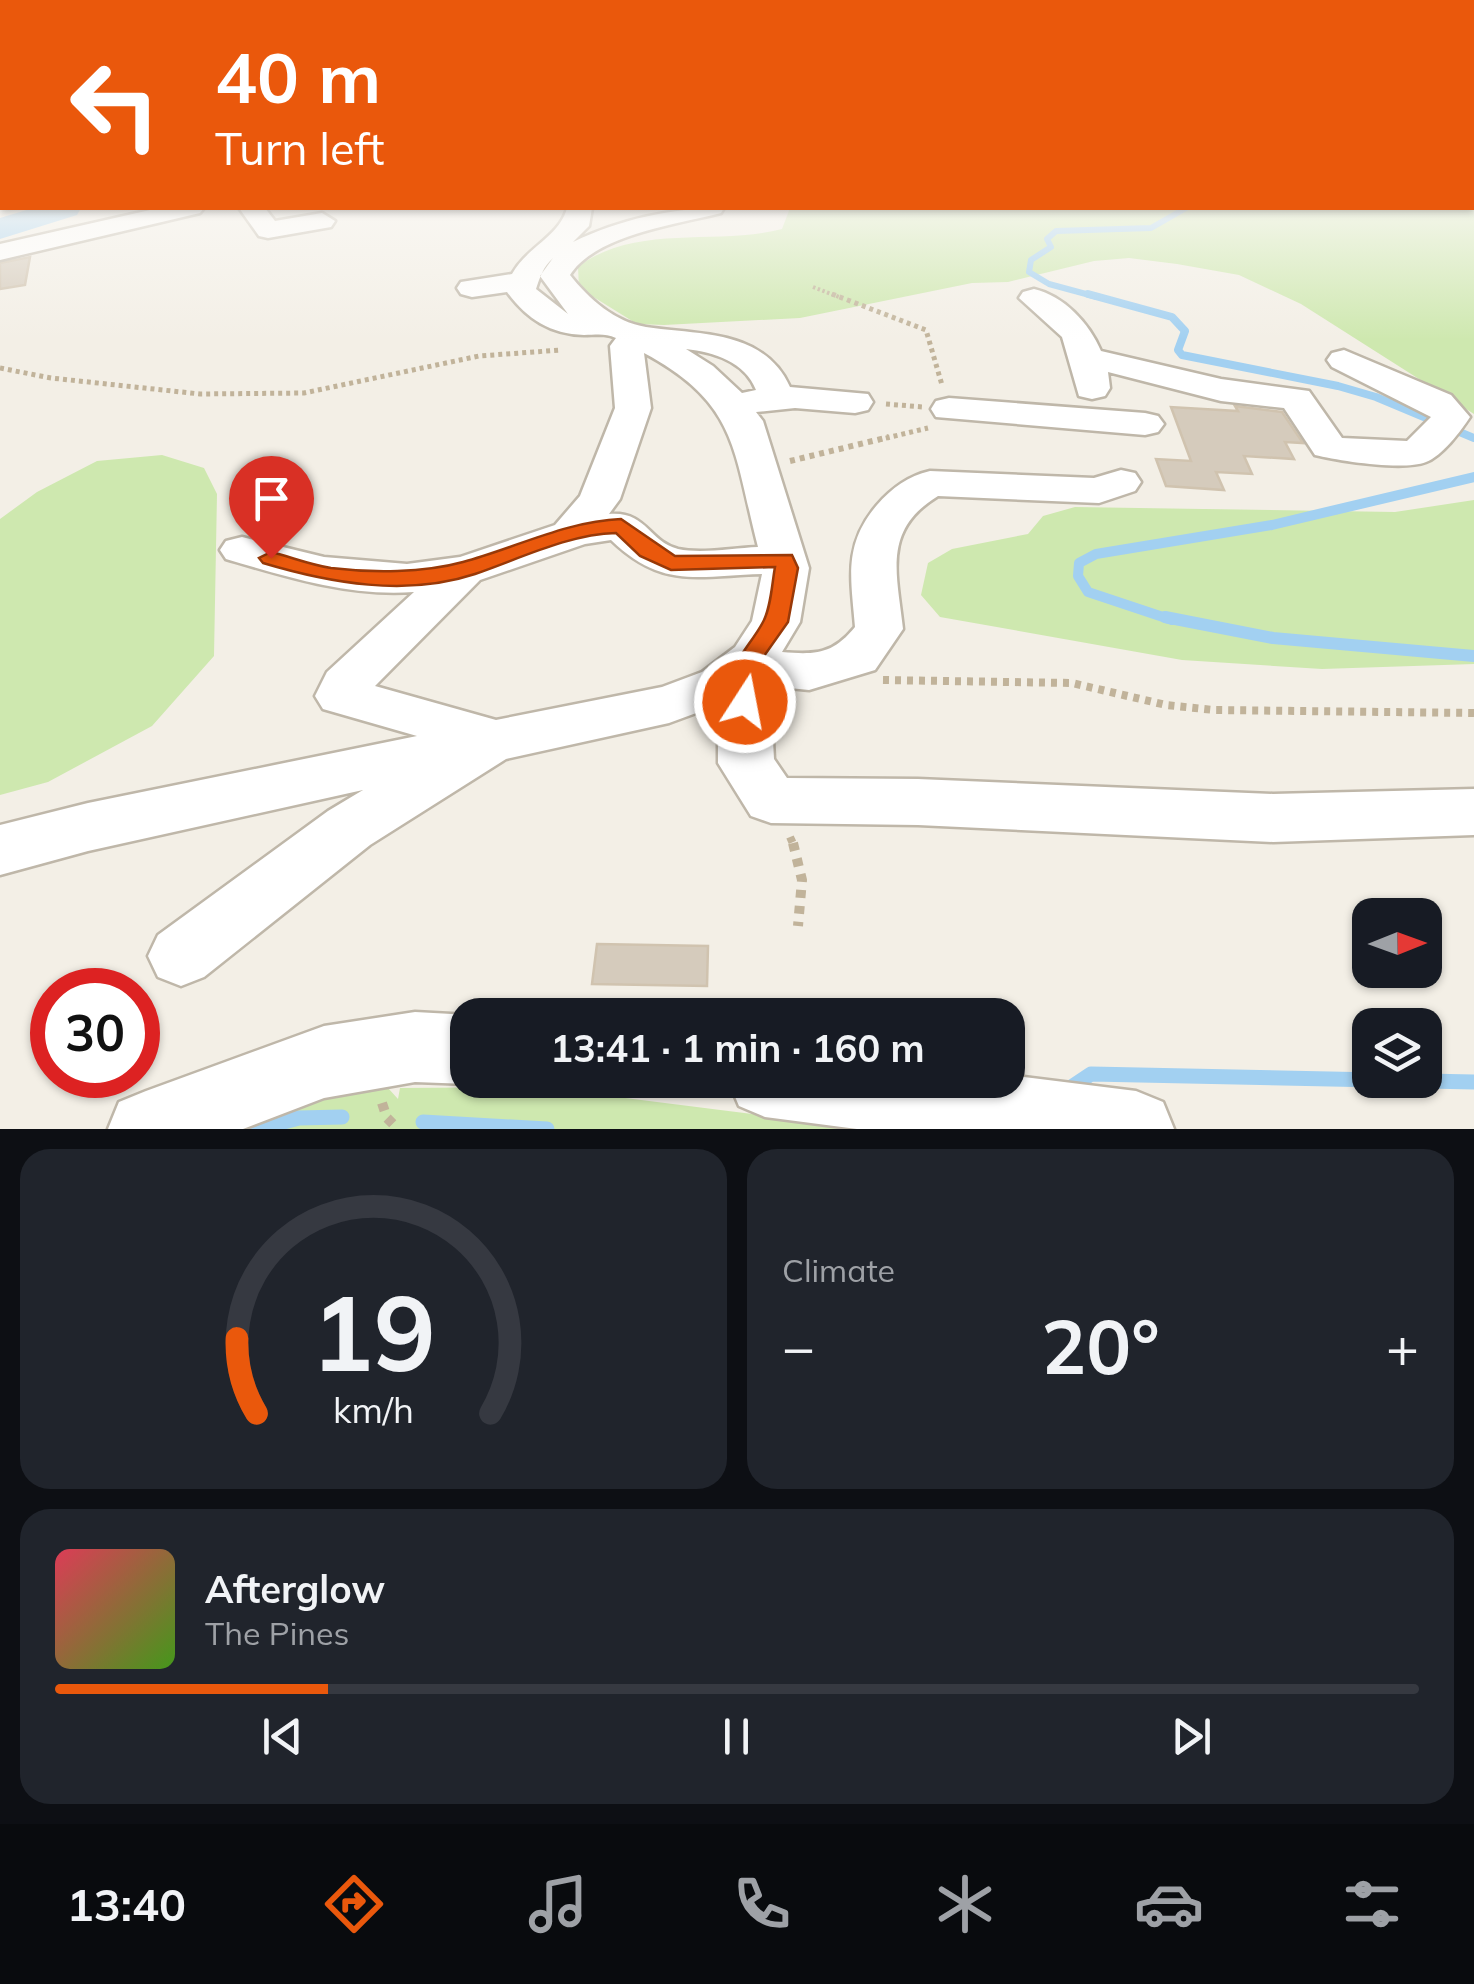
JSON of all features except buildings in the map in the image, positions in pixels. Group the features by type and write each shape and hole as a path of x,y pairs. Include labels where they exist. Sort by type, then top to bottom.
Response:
{"street":[{"path":"0,252 75,235"},
{"path":"558,235 539,252 523,281 521,290 534,309 554,322 742,352 763,370 777,399"},
{"path":"0,850 88,827 669,704 720,684 744,666 776,622 786,568 744,421 701,373 580,308 555,276 560,262 576,251 618,235"},
{"path":"472,288 523,281"},
{"path":"1034,298 1068,320 1090,358 1094,420"},
{"path":"568,536 599,499 633,408 625,335"},
{"path":"1090,358 1221,390 1296,398 1329,447 1339,449 1417,453 1452,417 1438,403 1344,360"},
{"path":"731,404 777,399 855,402"},
{"path":"949,409 1145,424"},
{"path":"744,666 810,672 857,658 878,629 873,563 879,530 905,498 930,482 1099,491 1121,482"},
{"path":"242,550 328,575 399,578 464,570 568,536 621,526 648,551 671,563 784,560"},
{"path":"464,570 345,685 340,696 476,733 488,744"},
{"path":"744,666 746,763 771,800 823,804 932,803 1261,819 1396,818 1474,812"},
{"path":"182,956 350,828 488,744"},
{"path":"146,1129 324,1062 415,1047 450,1048"},
{"path":"901,1098 1136,1129"}],"path":[{"path":"758,468 953,420 926,330 813,287"},
{"path":"0,368 51,378 200,394 304,393 479,356 625,335"},
{"path":"855,402 949,409"},
{"path":"810,672 841,679 1072,682 1166,705 1214,710 1474,714"},
{"path":"771,800 800,854 803,893 798,926"}],"green space":[{"path":"744,235 1474,235 1474,414 1301,304 1239,275 1129,258 1094,261 1008,282 972,283 800,318 664,325 637,324 579,288 578,267 600,253 649,240"},
{"path":"162,455 204,468 217,494 214,656 152,726 48,782 0,795 0,519 37,492 97,461"},
{"path":"1474,500 1474,664 1322,669 1182,660 940,617 921,595 928,563 952,549 1028,534 1043,516 1075,507 1395,512"},
{"path":"388,1088 398,1099 400,1088 450,1088 450,1098 625,1098 871,1129 219,1129 288,1102"}],"waterway":[{"path":"1052,235 1047,239 1051,247 1031,260 1029,272 1049,284 1097,297"},
{"path":"1088,294 1172,317 1185,331 1178,350 1182,355 1338,386 1376,397 1474,438"},
{"path":"1172,620 1088,592 1078,576 1079,563 1096,554 1272,525 1474,477"},
{"path":"1165,617 1273,638 1474,656"},
{"path":"1067,1090 1091,1074 1474,1082"},
{"path":"257,1129 299,1118 342,1117"},
{"path":"423,1122 547,1129"}],"route":[{"path":"271,558 328,575 399,578 464,570 605,526 621,526 648,551 671,563 784,560 786,568 776,622 744,666 745,702"}]}
